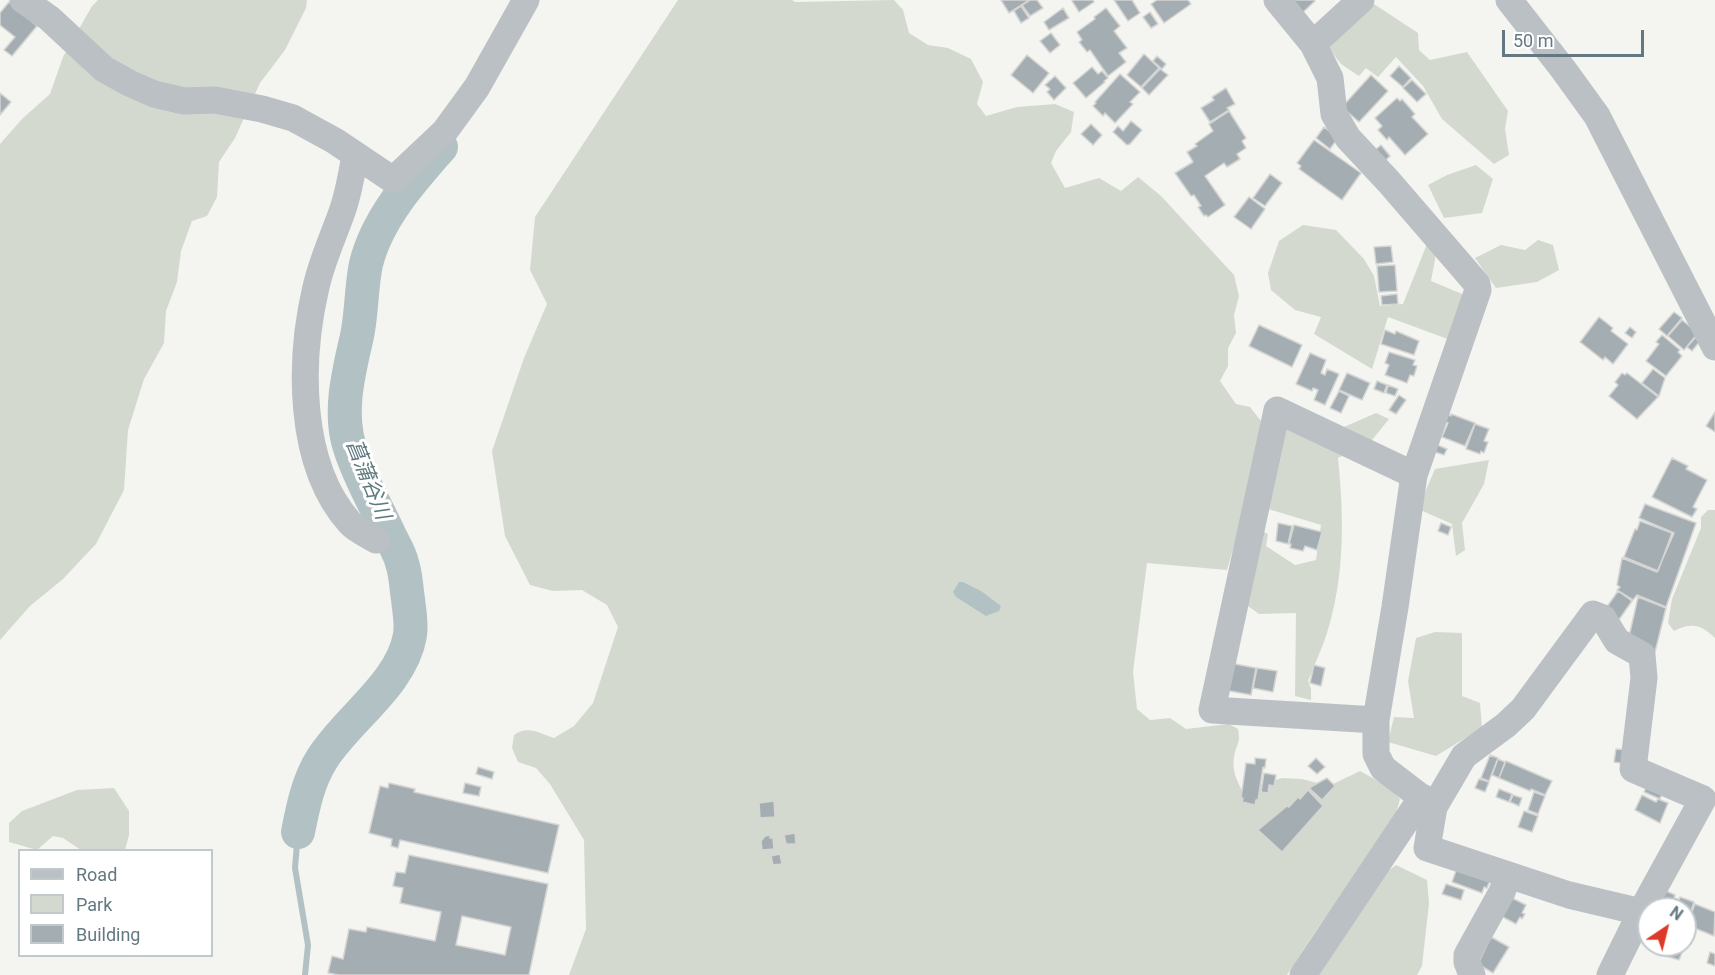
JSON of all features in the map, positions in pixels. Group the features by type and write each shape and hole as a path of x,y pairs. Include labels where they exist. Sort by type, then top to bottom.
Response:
{"street":[{"path":"23,0 50,18 104,69 129,83 154,94 184,101 215,100 293,118 335,141 393,180 444,130 477,87 526,0"},
{"path":"1277,0 1313,44 1330,78 1334,114 1348,138 1477,284 1478,290 1414,475 1376,720 1376,754 1383,768 1428,802"},
{"path":"1313,44 1360,0"},
{"path":"1509,0 1597,116 1715,346"},
{"path":"355,155 343,207 316,286 308,340 305,398 314,454 328,492 351,525 376,540"},
{"path":"1376,720 1212,710 1277,410 1414,475"},
{"path":"1303,975 1394,839 1428,802 1464,756 1506,725 1523,709 1593,614 1603,618 1617,641 1642,655 1644,678 1633,769 1709,801 1650,897"},
{"path":"1427,848 1428,802"},
{"path":"1394,839 1569,895 1637,911"},
{"path":"1472,975 1467,955 1502,892 1508,875"},
{"path":"1610,975 1637,920"}],"green space":[{"path":"98,0 307,0 306,8 285,50 260,83 235,138 219,162 217,197 207,216 192,221 181,251 177,282 166,311 164,343 144,379 128,430 124,490 96,544 63,579 30,606 0,640 0,144 22,119 50,94 63,57 92,6"},
{"path":"678,0 792,0 795,2 894,0 903,10 909,33 928,45 948,48 971,59 983,82 977,104 986,116 1017,107 1055,104 1074,112 1071,132 1056,151 1051,163 1065,188 1099,178 1121,191 1138,177 1161,196 1234,275 1239,296 1234,315 1236,333 1228,348 1228,366 1220,381 1236,404 1250,407 1261,421 1256,470 1227,570 1147,563 1133,672 1137,709 1150,720 1170,718 1186,729 1229,724 1238,729 1239,741 1234,766 1236,778 1242,790 1282,778 1302,779 1329,786 1360,771 1389,787 1400,799 1394,821 1287,975 569,975 586,929 584,840 550,784 536,768 518,762 512,748 514,735 519,732 529,730 554,738 574,726 593,703 618,627 607,605 582,590 553,591 530,585 505,536 492,451 524,358 547,304 530,270 535,217"},
{"path":"1371,2 1418,33 1419,50 1430,60 1467,52 1508,111 1505,129 1509,155 1494,164 1442,119 1423,86 1396,57 1378,77 1366,68 1359,76 1341,64 1324,42"},
{"path":"1476,165 1493,179 1482,213 1444,218 1428,185 1447,175"},
{"path":"1303,225 1336,230 1364,259 1374,276 1380,306 1403,304 1427,244 1437,249 1431,281 1467,296 1453,341 1388,317 1372,369 1314,334 1321,317 1295,310 1271,290 1268,273 1279,241"},
{"path":"1538,240 1553,245 1559,270 1537,282 1496,288 1475,258 1501,245 1525,250"},
{"path":"1376,413 1389,419 1372,440 1338,458 1342,546 1337,590 1327,633 1308,681 1311,700 1295,696 1296,613 1259,614 1241,601 1257,528 1268,534 1266,546 1295,565 1316,560 1321,525 1265,508 1286,423 1323,436"},
{"path":"1489,460 1484,484 1462,523 1465,550 1456,556 1452,524 1418,509 1435,469"},
{"path":"1708,510 1715,510 1715,638 1696,626 1686,626 1674,631 1668,623 1672,599 1701,528 1701,517"},
{"path":"1435,632 1462,633 1462,696 1480,703 1482,728 1436,756 1388,742 1394,717 1414,718 1408,681 1416,638"},
{"path":"114,788 129,811 129,835 125,849 80,849 63,838 53,836 38,849 9,842 9,823 22,811 77,790"},
{"path":"1396,865 1427,880 1429,903 1422,966 1417,975 1315,975 1388,871"}],"shaded area":[{"path":"959,582 981,591 1001,606 999,611 986,616 956,597 953,592"}],"building":[{"path":"1001,0 1027,0 1028,1 1009,13"},
{"path":"1030,0 1037,0 1043,8 1030,16 1022,5"},
{"path":"1073,0 1093,0 1094,2 1079,12"},
{"path":"1114,0 1132,0 1140,13 1128,21"},
{"path":"1157,0 1188,0 1191,4 1164,23 1151,4"},
{"path":"1289,0 1314,0 1315,1 1301,14"},
{"path":"9,2 37,26 12,56 4,50 15,37 0,25 0,13"},
{"path":"1021,6 1029,18 1021,23 1014,11"},
{"path":"1063,8 1069,18 1049,30 1044,22"},
{"path":"1106,8 1120,26 1114,31 1127,48 1119,53 1126,62 1108,76 1090,50 1087,52 1079,42 1082,40 1077,32"},
{"path":"1150,12 1158,24 1151,28 1143,17"},
{"path":"1051,33 1060,45 1050,53 1040,41"},
{"path":"1144,54 1159,68 1141,87 1127,75"},
{"path":"1027,55 1049,73 1033,93 1011,75"},
{"path":"1157,56 1166,64 1162,69 1153,61"},
{"path":"1399,66 1411,78 1403,87 1390,76"},
{"path":"1092,67 1098,74 1102,71 1108,78 1086,98 1073,83"},
{"path":"1160,69 1168,75 1149,95 1142,88"},
{"path":"1120,74 1140,92 1130,102 1133,104 1115,123 1093,106"},
{"path":"1371,75 1388,91 1359,122 1342,107"},
{"path":"1055,76 1066,88 1054,100 1047,92 1050,89 1045,85"},
{"path":"1412,80 1426,94 1417,102 1403,88"},
{"path":"1226,88 1235,104 1210,122 1201,108 1214,100 1212,97"},
{"path":"0,93 11,102 0,115"},
{"path":"1397,98 1400,101 1402,99 1415,114 1412,117 1428,134 1405,155 1389,137 1387,140 1378,130 1382,126 1375,118"},
{"path":"1229,111 1246,138 1242,141 1246,148 1237,154 1240,159 1227,167 1224,163 1205,176 1225,205 1208,217 1204,216 1194,195 1191,196 1175,173 1193,162 1187,152 1213,131 1209,124"},
{"path":"1131,121 1142,130 1127,145 1113,132 1118,126 1123,131"},
{"path":"1091,124 1102,135 1093,145 1081,134"},
{"path":"1324,127 1338,138 1330,149 1316,138"},
{"path":"1314,140 1361,173 1342,200 1299,169 1301,166 1297,163"},
{"path":"1381,145 1390,156 1385,161 1375,150"},
{"path":"1270,174 1282,183 1265,206 1253,198"},
{"path":"1249,197 1265,209 1251,229 1234,217"},
{"path":"1391,246 1393,262 1376,264 1374,247"},
{"path":"1395,265 1397,291 1379,292 1377,266"},
{"path":"1397,294 1398,304 1382,305 1381,296"},
{"path":"1674,312 1682,318 1667,336 1659,329"},
{"path":"1599,317 1613,328 1611,331 1628,344 1613,364 1605,357 1603,360 1580,342"},
{"path":"1682,320 1698,333 1684,350 1668,336"},
{"path":"1259,325 1302,345 1292,367 1249,346"},
{"path":"1630,327 1636,332 1632,338 1625,333"},
{"path":"1385,330 1395,334 1396,331 1419,341 1414,355 1381,344"},
{"path":"1662,335 1680,350 1678,352 1682,356 1666,376 1646,361 1659,344 1656,342"},
{"path":"1696,337 1700,341 1692,351 1687,347"},
{"path":"1389,352 1415,360 1413,365 1417,366 1414,376 1410,375 1407,383 1385,375 1389,365 1385,363"},
{"path":"1310,353 1326,360 1321,373 1325,375 1327,369 1339,374 1325,405 1314,400 1318,390 1313,388 1312,391 1296,384"},
{"path":"1653,369 1665,378 1659,396 1642,383"},
{"path":"1347,373 1370,383 1362,400 1339,390"},
{"path":"1622,373 1625,375 1627,373 1658,397 1637,419 1609,396 1618,385 1615,382"},
{"path":"1377,381 1387,385 1384,393 1374,389"},
{"path":"1388,385 1398,389 1395,396 1386,393"},
{"path":"1339,391 1349,396 1341,413 1330,408"},
{"path":"1399,395 1406,400 1396,414 1389,410"},
{"path":"1715,412 1715,432 1706,426"},
{"path":"1447,414 1475,423 1465,446 1442,437 1448,423 1444,421"},
{"path":"1475,424 1489,429 1484,441 1488,442 1484,453 1481,451 1480,454 1466,449"},
{"path":"1435,444 1447,449 1444,455 1432,451"},
{"path":"1672,458 1688,466 1686,469 1707,480 1693,507 1697,509 1692,517 1652,497"},
{"path":"1645,504 1696,523 1666,607 1637,595 1633,600 1617,590 1620,587 1617,585 1622,558 1657,572 1674,533 1639,518"},
{"path":"1640,521 1672,533 1658,571 1624,557"},
{"path":"1278,523 1292,526 1288,544 1276,541"},
{"path":"1441,523 1451,527 1448,535 1438,531"},
{"path":"1294,525 1322,532 1317,550 1305,546 1303,551 1290,548"},
{"path":"1618,591 1632,601 1618,621 1604,611"},
{"path":"1638,597 1666,608 1655,652 1628,641"},
{"path":"1230,663 1256,668 1251,695 1225,690"},
{"path":"1314,665 1325,668 1321,686 1310,683"},
{"path":"1257,668 1277,671 1273,692 1253,688"},
{"path":"1616,749 1628,750 1626,764 1614,762"},
{"path":"1490,755 1498,758 1489,781 1481,778"},
{"path":"1255,758 1266,759 1255,805 1242,802 1243,798 1241,798 1246,763 1255,764"},
{"path":"1316,758 1325,767 1317,774 1308,766"},
{"path":"1498,759 1505,762 1499,778 1492,775"},
{"path":"1506,761 1552,781 1545,795 1499,778"},
{"path":"478,767 494,772 492,779 476,774"},
{"path":"1264,773 1276,775 1274,786 1269,785 1268,793 1261,792"},
{"path":"1327,778 1335,786 1322,800 1309,788"},
{"path":"1479,779 1489,782 1485,792 1475,788"},
{"path":"389,783 415,789 414,792 559,825 548,873 400,840 398,848 391,846 392,839 369,833 380,786 388,788"},
{"path":"465,783 481,787 479,796 463,793"},
{"path":"1648,784 1663,791 1660,799 1644,792"},
{"path":"1499,789 1512,794 1509,802 1496,797"},
{"path":"1308,790 1323,806 1282,852 1258,830 1287,806 1289,807 1298,797 1300,799"},
{"path":"1534,792 1545,796 1538,814 1528,810"},
{"path":"1513,795 1522,798 1519,806 1510,802"},
{"path":"1642,795 1656,802 1658,799 1668,803 1660,823 1635,810"},
{"path":"774,801 775,817 760,818 759,803"},
{"path":"1524,811 1538,816 1532,832 1518,827"},
{"path":"795,833 796,844 786,844 784,835"},
{"path":"770,835 770,838 773,838 774,849 762,850 761,841 765,836"},
{"path":"780,854 782,864 773,865 771,856"},
{"path":"409,855 548,884 529,975 339,975 328,973 332,956 343,959 349,929 366,932 367,927 435,941 441,912 400,903 403,888 393,886 396,872 405,873","holes":["462,916 511,927 505,955 456,945"]},
{"path":"1457,868 1490,880 1487,888 1484,887 1482,893 1452,882"},
{"path":"1446,884 1464,890 1461,900 1442,894"},
{"path":"1666,891 1675,895 1674,897 1663,897"},
{"path":"1508,896 1526,905 1522,913 1525,914 1516,924 1499,915"},
{"path":"1697,905 1715,912 1714,936 1697,929"},
{"path":"1491,937 1509,947 1493,973 1478,964"},
{"path":"1710,952 1715,954 1715,966 1707,963"}],"waterway":[{"name":"菖蒲谷川","path":"298,832 307,794 317,767 333,744 385,685 405,653 410,635 411,626 403,567 350,448 345,406 348,377 359,327 364,273 371,247 396,201 441,147"},
{"name":"菖蒲谷川","path":"298,832 295,868 308,945 305,975"}]}
